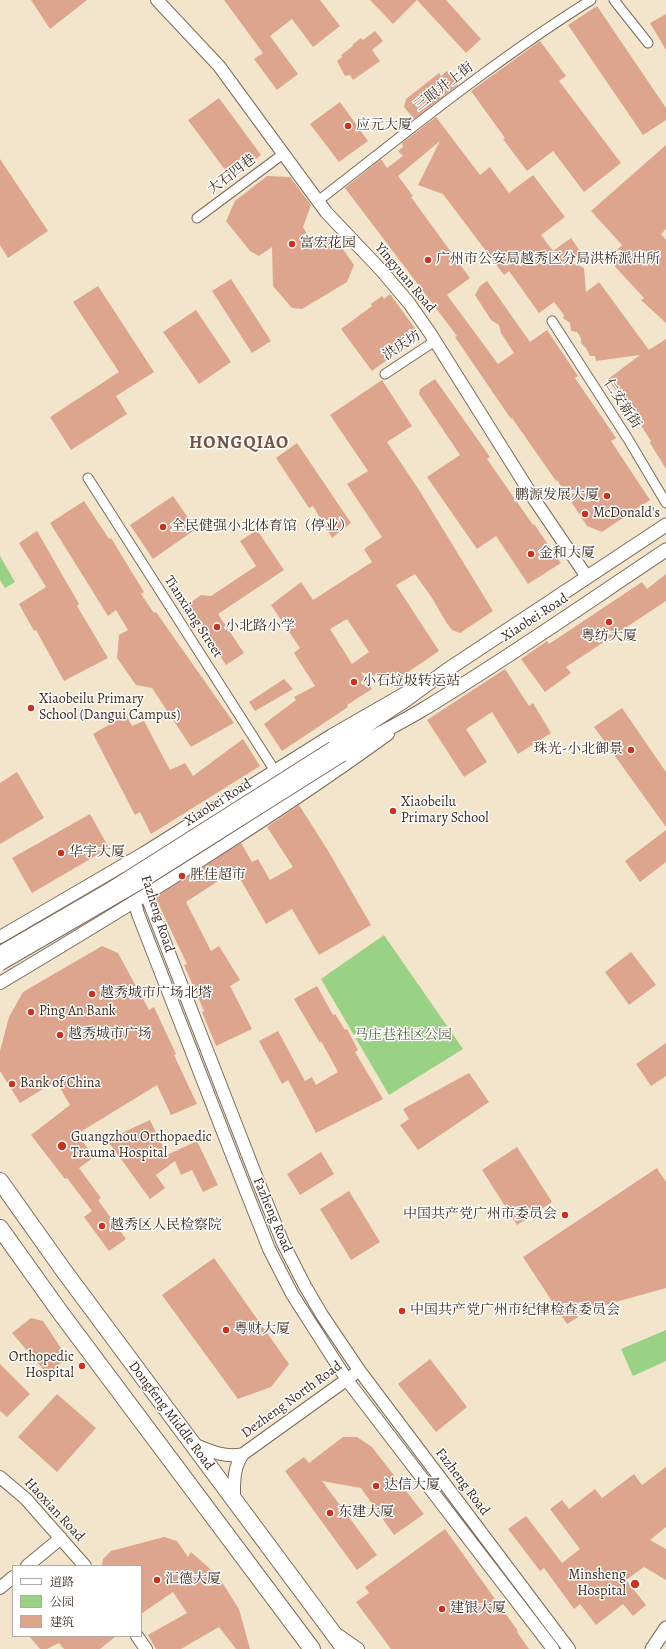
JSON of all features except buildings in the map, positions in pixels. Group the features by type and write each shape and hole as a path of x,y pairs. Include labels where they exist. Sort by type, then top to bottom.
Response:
{"highway":[{"name":"Dongfeng Middle Road","path":"0,1181 64,1271 345,1649"},
{"name":"Dongfeng Middle Road","path":"0,1228 64,1317 312,1649"},
{"path":"333,1631 354,1649"}],"main road":[{"name":"Xiaobei Road","path":"0,964 136,885 338,752 447,670 666,525"},
{"name":"Xiaobei Road","path":"0,953 109,890 338,752 420,711 666,550"},
{"path":"652,1649 666,1628"}],"street":[{"name":"Yingyuan Road","path":"157,0 219,66 326,212 381,270 409,303 435,341 536,502 587,577"},
{"name":"三眼井上街","path":"318,201 438,108 550,26 591,0"},
{"path":"614,0 648,43"},
{"name":"大石四巷","path":"197,218 283,154"},
{"name":"仁安新街","path":"552,321 628,439 666,503"},
{"name":"洪庆坊","path":"385,374 435,341"},
{"name":"Tianxiang Street","path":"88,478 275,771"},
{"name":"Xiaobei Road","path":"0,937 126,864 360,718 447,670"},
{"name":"Xiaobei Road","path":"0,983 134,902 256,824 350,762 420,711"},
{"path":"177,832 171,846 172,853 181,862 193,864"},
{"name":"Fazheng Road","path":"126,864 146,894 283,1243 322,1315 359,1370 569,1649"},
{"name":"Fazheng Road","path":"126,864 134,902 269,1249 292,1294 347,1380 553,1649"},
{"name":"Dezheng North Road","path":"243,1454 359,1370"},
{"path":"191,1443 221,1455 229,1456 243,1454"},
{"path":"234,1500 235,1470 239,1459 243,1454"},
{"name":"Haoxian Road","path":"0,1477 26,1499 84,1565"},
{"path":"28,1565 61,1538"},
{"path":"0,1588 12,1578"},
{"path":"333,1631 358,1649"},
{"path":"138,1637 146,1649"}],"green space":[{"path":"0,556 15,582 5,588 0,580"},
{"name":"马庄巷社区公园","path":"384,935 463,1049 389,1095 321,979"},
{"path":"666,1330 666,1361 633,1376 621,1349"}],"place":[{"name":"应元大厦","path":"348,126"},
{"name":"富宏花园","path":"292,244"},
{"name":"广州市公安局越秀区分局洪桥派出所","path":"428,260"},
{"name":"鹏源发展大厦","path":"607,496"},
{"name":"McDonald's","path":"585,514"},
{"name":"全民健强小北体育馆（停业）","path":"163,527"},
{"name":"金和大厦","path":"531,554"},
{"name":"粤纺大厦","path":"609,622"},
{"name":"小北路小学","path":"217,627"},
{"name":"小石垃圾转运站","path":"354,682"},
{"name":"Xiaobeilu Primary School (Dangui Campus)","path":"31,708"},
{"name":"珠光-小北御景","path":"631,750"},
{"name":"Xiaobeilu Primary School","path":"393,811"},
{"name":"华宇大厦","path":"61,853"},
{"name":"胜佳超市","path":"182,876"},
{"name":"越秀城市广场北塔","path":"92,994"},
{"name":"Ping An Bank","path":"31,1012"},
{"name":"越秀城市广场","path":"60,1035"},
{"name":"Bank of China","path":"12,1084"},
{"name":"Guangzhou Orthopaedic Trauma Hospital","path":"62,1146"},
{"name":"中国共产党广州市委员会","path":"565,1215"},
{"name":"越秀区人民检察院","path":"102,1226"},
{"name":"中国共产党广州市纪律检查委员会","path":"402,1311"},
{"name":"粤财大厦","path":"226,1330"},
{"name":"Orthopedic Hospital","path":"82,1366"},
{"name":"达信大厦","path":"376,1486"},
{"name":"东建大厦","path":"330,1513"},
{"name":"汇德大厦","path":"157,1580"},
{"name":"Minsheng Hospital","path":"635,1584"},
{"name":"建银大厦","path":"442,1609"}],"district":[{"name":"HONGQIAO","path":"239,444"}]}
